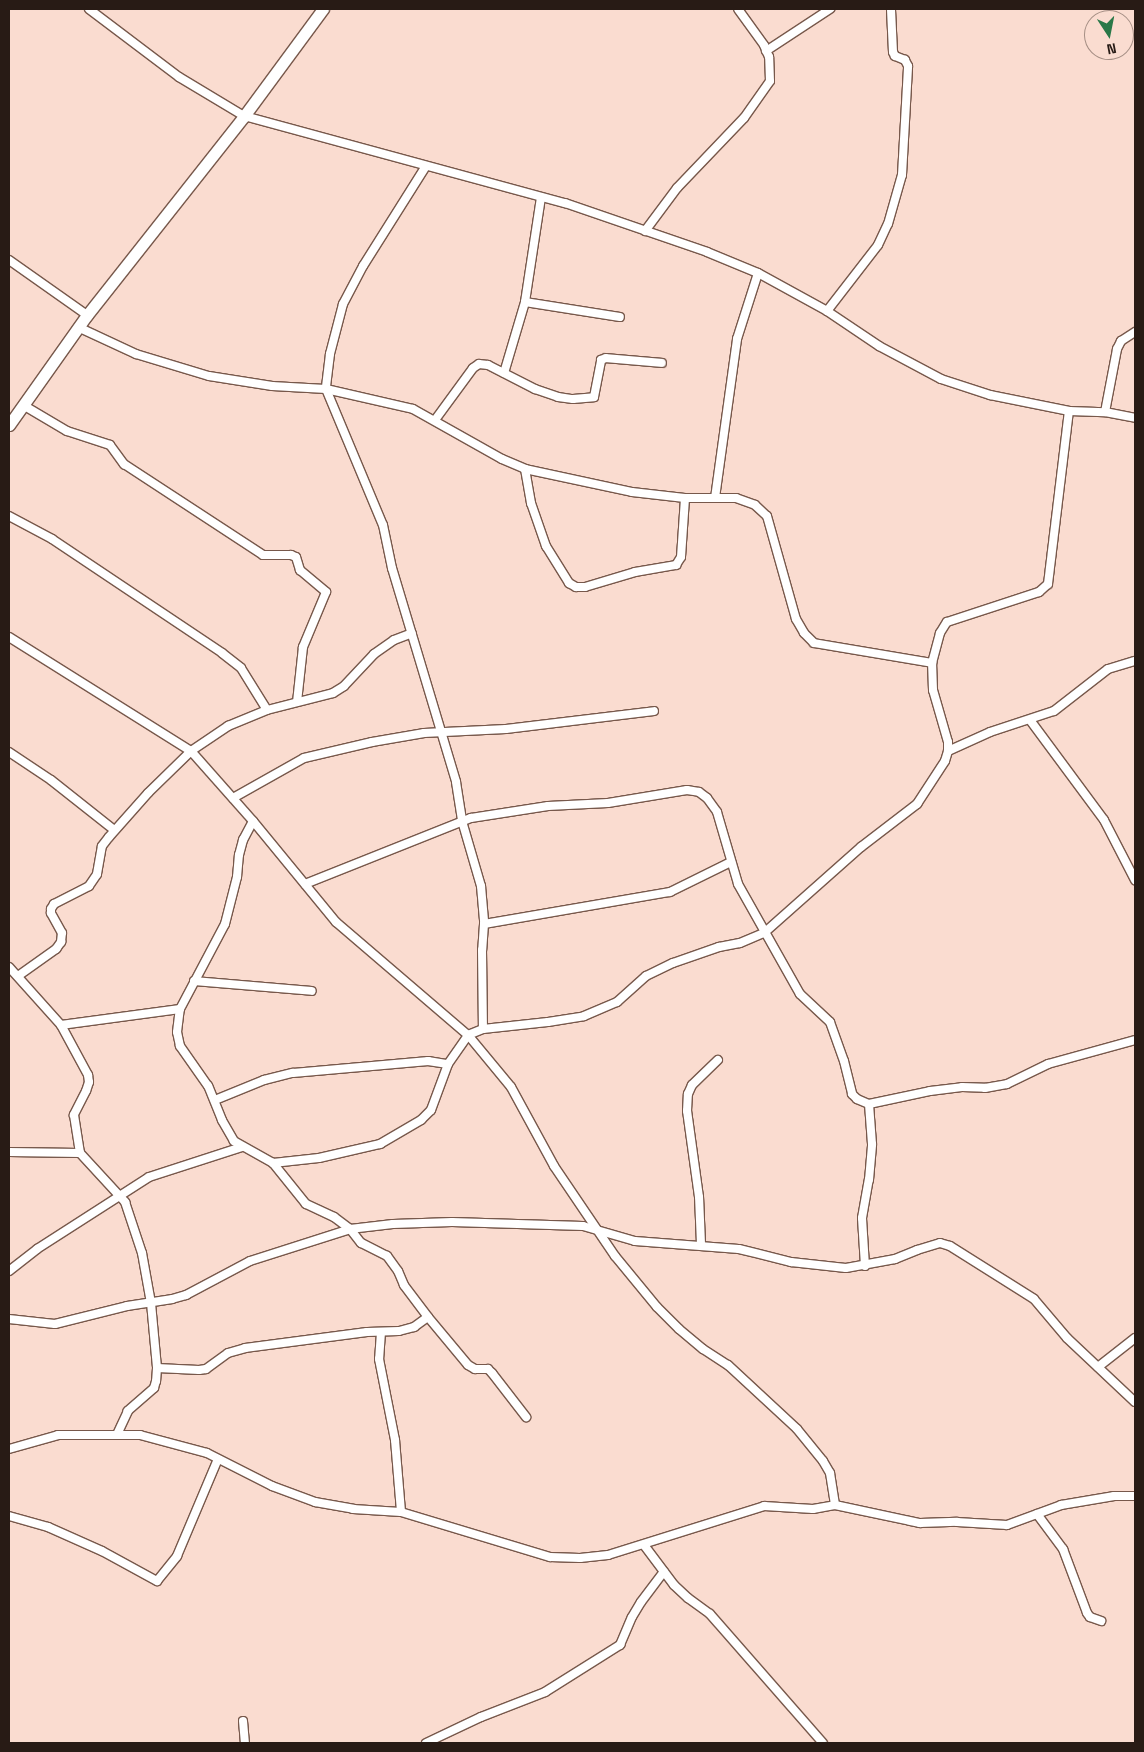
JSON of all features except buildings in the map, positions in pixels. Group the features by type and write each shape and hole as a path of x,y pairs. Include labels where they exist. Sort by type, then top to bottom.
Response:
{"street":[{"path":"89,9 179,77 244,116 541,197 645,231 758,273 827,311 879,346 941,379 990,396 1068,411 1105,412 1135,418"},
{"path":"9,425 80,328 87,315 244,116 323,9"},
{"path":"645,231 678,188 744,118 764,93 770,81 771,70 766,51 738,9"},
{"path":"766,51 830,9"},
{"path":"827,311 878,245 888,224 902,175 908,66 905,60 895,56 893,52 891,9"},
{"path":"426,166 363,266 343,304 330,354 326,389 383,525 392,568 456,782 462,821 481,886 484,924 482,950 483,1029"},
{"path":"504,373 525,302 541,197"},
{"path":"9,260 87,315"},
{"path":"714,498 737,339 758,273"},
{"path":"525,302 620,317"},
{"path":"80,328 136,354 209,376 272,386 326,389 413,408 502,459 524,469 632,492 685,498 736,498 755,505 767,516 796,619 804,633 814,643 932,663"},
{"path":"1105,412 1117,349 1121,341 1135,332"},
{"path":"435,420 473,368 479,364 488,365 535,389 558,397 573,399 594,397 601,360 606,358 662,363"},
{"path":"23,405 66,431 110,445 124,464 263,555 291,555 296,557 300,570 326,592 303,647 297,702"},
{"path":"273,1163 319,1158 363,1149 380,1144 422,1120 430,1110 448,1064 468,1035 483,1029 584,1016 618,1002 646,976 672,963 740,943 764,933 861,847 917,804 945,762 948,751 948,742 933,690 932,663 940,632 947,622 1039,592 1048,584 1068,411"},
{"path":"524,469 531,503 546,546 569,583 576,587 585,587 635,572 676,565 681,557 685,498"},
{"path":"9,516 60,544 222,653 241,668 267,710"},
{"path":"18,976 56,949 61,942 62,934 51,908 54,904 89,886 96,874 102,846 114,830 191,751 228,726 267,710 333,693 344,686 374,654 394,640 412,633"},
{"path":"9,637 191,751 253,821 336,922 468,1035 511,1087 554,1166 595,1228 633,1279 679,1329 703,1349 728,1365 797,1429 830,1473 835,1505"},
{"path":"948,751 990,732 1054,711 1108,669 1135,661"},
{"path":"233,798 286,766 316,754 372,742 442,732 506,729 654,711"},
{"path":"1030,720 1104,820 1135,880"},
{"path":"9,752 51,780 114,830"},
{"path":"305,884 462,821 548,806 608,803 687,790 699,792 707,798 717,812 738,884 764,933 800,994 830,1022 844,1061 852,1094 857,1100 869,1104 930,1091 962,1087 985,1088 1008,1084 1048,1064 1135,1040"},
{"path":"253,821 243,840 239,855 237,877 225,924 180,1009 177,1032 180,1046 208,1086 234,1141 273,1163 306,1204 334,1217 350,1229 361,1243 387,1256 398,1271 404,1285 468,1365 475,1369 488,1369 526,1418"},
{"path":"484,924 670,892 732,862"},
{"path":"9,967 61,1025 88,1075 89,1082 74,1116 80,1153 119,1195 130,1211 136,1228 151,1303 157,1368 154,1388 128,1411 117,1435"},
{"path":"194,981 312,991"},
{"path":"61,1025 153,1011 180,1009"},
{"path":"701,1244 699,1197 687,1111 688,1094 692,1085 718,1060"},
{"path":"215,1100 264,1080 294,1073 428,1061 448,1064"},
{"path":"864,1266 862,1218 872,1144 869,1104"},
{"path":"9,1272 37,1249 149,1177 242,1147"},
{"path":"9,1152 80,1153"},
{"path":"9,1319 54,1324 96,1312 186,1295 250,1261 350,1229 393,1224 452,1222 549,1224 595,1228 635,1241 701,1244 739,1249 791,1262 846,1268 895,1259 940,1243 950,1246 1034,1299 1067,1338 1135,1402"},
{"path":"157,1368 199,1370 206,1368 228,1353 245,1348 367,1332 400,1331 414,1326 428,1317"},
{"path":"380,1332 379,1359 395,1440 401,1512"},
{"path":"1098,1367 1135,1338"},
{"path":"9,1449 58,1435 140,1435 178,1444 218,1459 272,1486 315,1502 353,1509 401,1512 550,1557 580,1558 608,1555 764,1506 806,1509 835,1505 920,1523 957,1522 1007,1525 1061,1505 1092,1499 1135,1496"},
{"path":"9,1516 48,1527 120,1559 156,1581 177,1556 218,1459"},
{"path":"1037,1514 1062,1549 1087,1612 1090,1617 1101,1621"},
{"path":"644,1545 664,1572 688,1598 710,1614 823,1743"},
{"path":"426,1743 480,1717 545,1692 620,1645 632,1617 664,1572"},
{"path":"243,1721 245,1743"}]}
